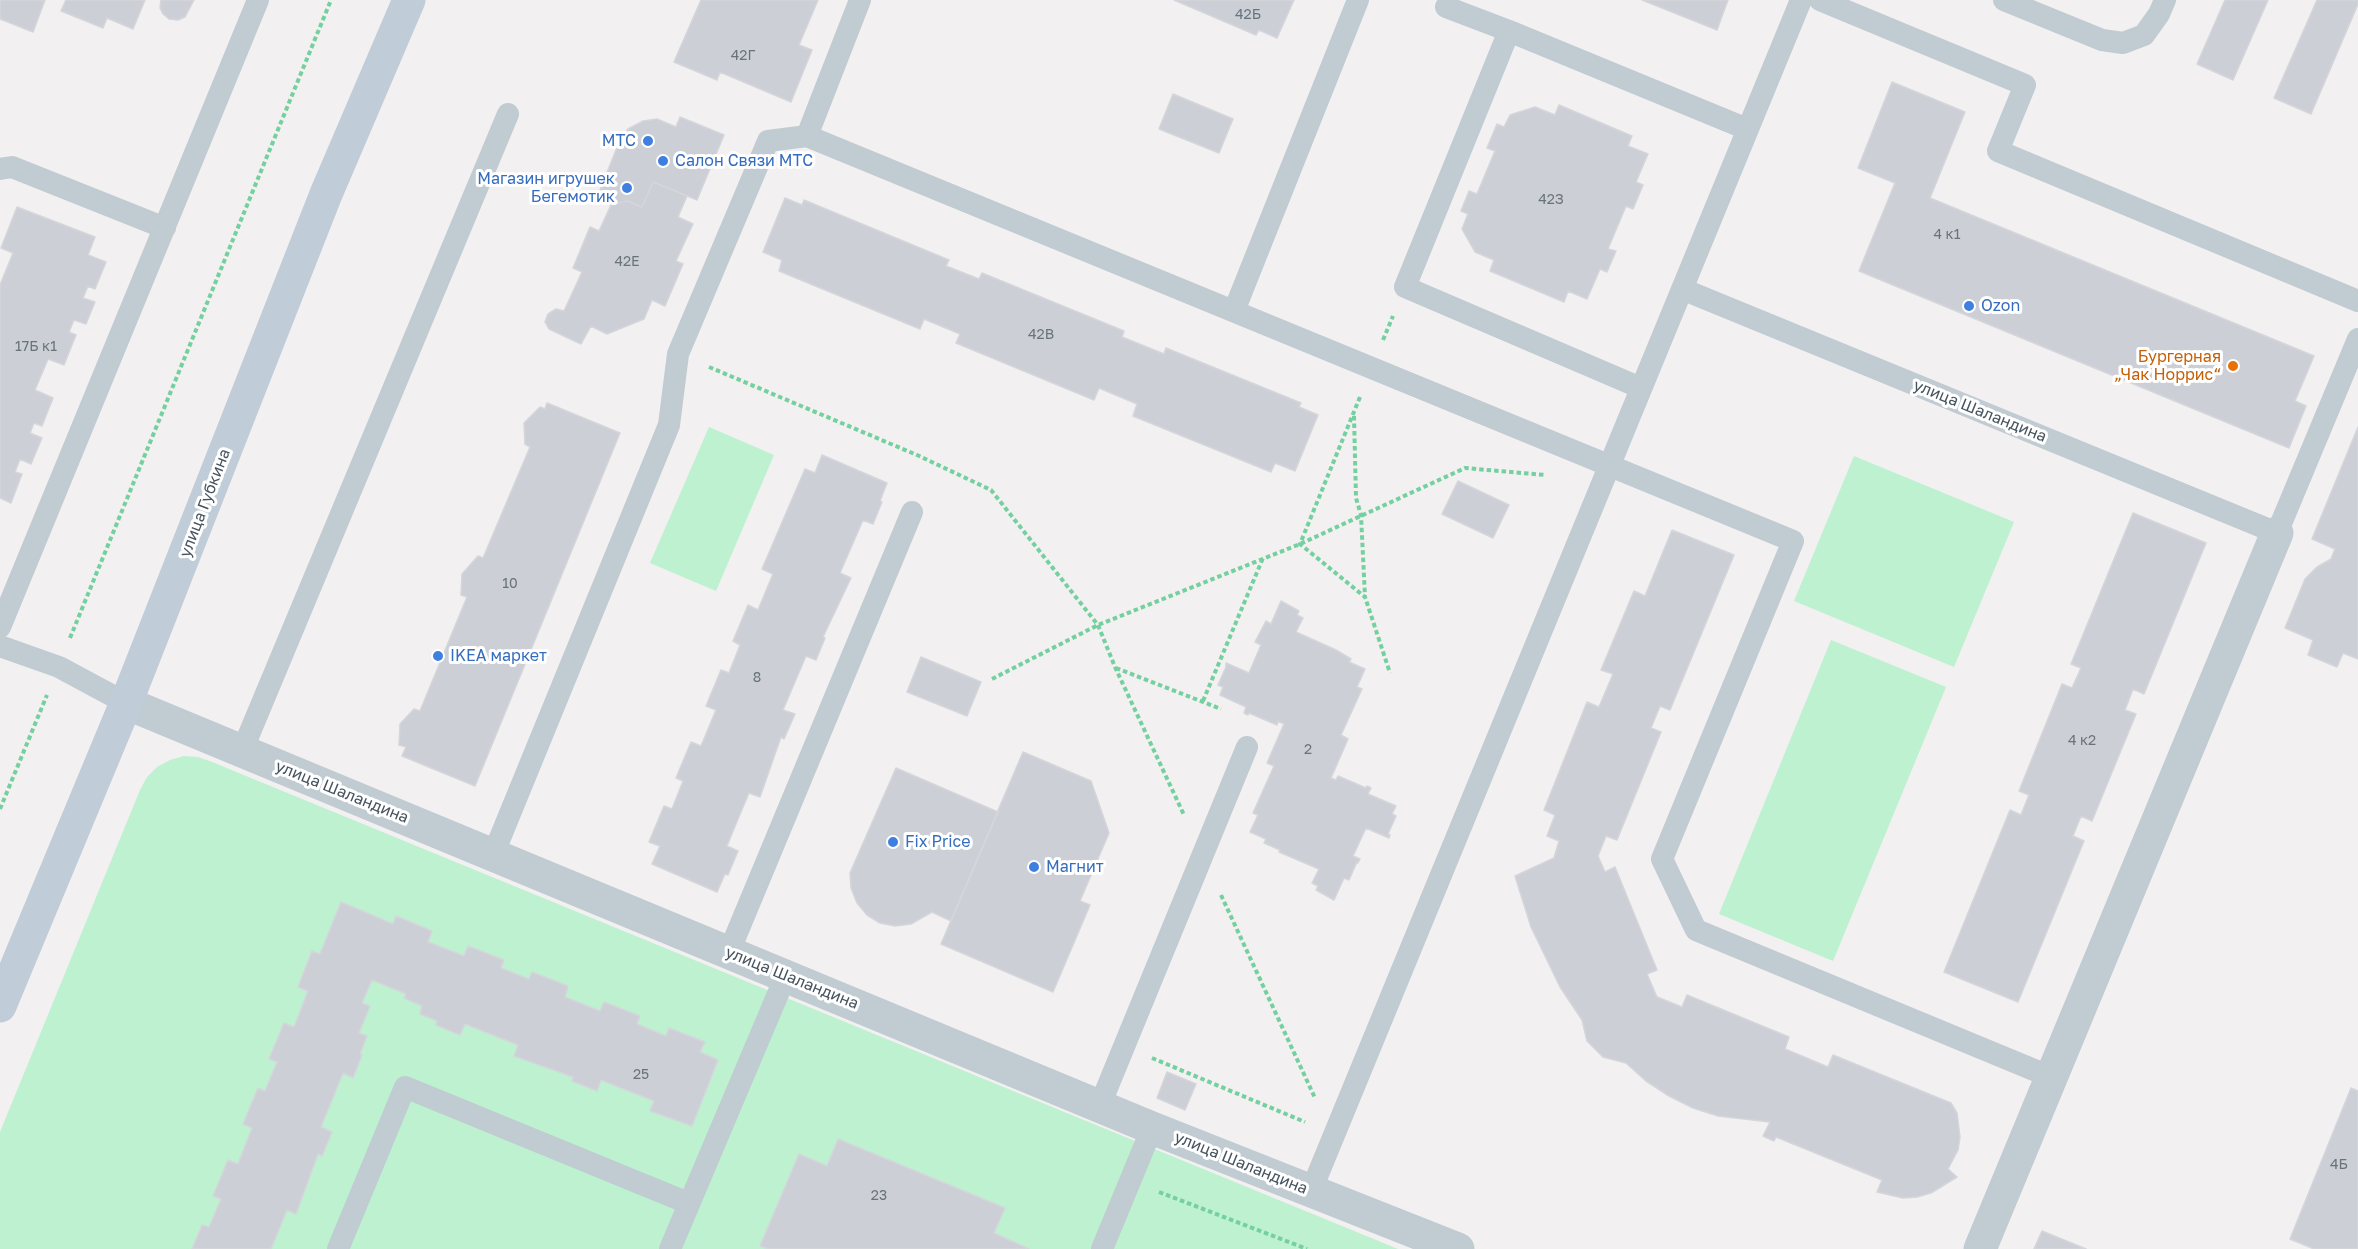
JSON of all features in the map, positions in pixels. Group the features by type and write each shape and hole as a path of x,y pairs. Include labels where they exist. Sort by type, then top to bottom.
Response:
{"main road":[{"name":"улица Губкина","path":"0,1006 126,703 326,194 410,0"}],"street":[{"path":"1980,1249 2277,533"},
{"name":"улица Шаландина","path":"126,703 1152,1128 1458,1249"}],"lane":[{"path":"0,627 258,0"},
{"path":"807,136 860,0"},
{"path":"1234,311 1358,0"},
{"path":"1311,1191 1800,0"},
{"path":"1820,0 2025,85 1998,151 2358,301"},
{"path":"2004,0 2102,40 2123,43 2144,34 2159,14 2165,0"},
{"path":"1446,7 1748,129"},
{"path":"1509,31 1405,287 1641,388"},
{"path":"242,751 508,114"},
{"path":"494,855 669,425 678,354 768,141 807,136 1793,541 1662,859 1696,930 2051,1077"},
{"path":"0,169 12,167 165,228"},
{"name":"улица Шаландина","path":"1682,289 2277,533"},
{"path":"2277,533 2358,339"},
{"path":"729,952 912,512"},
{"path":"0,646 59,667 126,703"},
{"path":"1100,1105 1247,747"},
{"path":"670,1249 786,975"},
{"path":"338,1249 405,1087 688,1203"},
{"path":"1102,1249 1152,1128"}],"path":[{"path":"0,809 331,0"},
{"path":"1300,544 1405,287"},
{"path":"678,354 917,455 991,490 1098,625 1115,667 1334,1134"},
{"path":"1354,413 1356,498 1361,515 1365,597 1390,673"},
{"path":"992,679 1098,625 1300,544 1465,468 1545,475"},
{"path":"1300,544 1365,597"},
{"path":"1203,701 1263,557"},
{"path":"1115,667 1221,709"},
{"path":"1124,1046 1334,1134"},
{"path":"1131,1180 1307,1249"}],"green space":[{"path":"709,427 774,455 716,591 650,563"},
{"path":"1854,456 2014,522 1954,667 1794,601"},
{"path":"1831,640 1946,687 1833,961 1719,914"},
{"path":"184,756 198,757 212,762 1398,1249 0,1249 0,1132 140,790 147,777 157,767"}],"building":[{"path":"0,0 45,0 33,32 0,19"},
{"path":"66,0 145,0 133,29 107,18 103,28 61,11"},
{"path":"161,0 194,0 185,17 178,20 169,19 163,14 160,8"},
{"path":"701,0 818,0 799,45 812,50 791,102 720,72 717,80 674,62"},
{"path":"1174,0 1294,0 1277,38 1259,30 1256,35"},
{"path":"1642,0 1728,0 1717,30"},
{"path":"2225,0 2268,0 2233,80 2197,64"},
{"path":"2317,0 2358,0 2358,4 2311,114 2274,98"},
{"path":"1892,82 1965,112 1930,198 2314,356 2295,401 2306,406 2289,448 1859,271 1895,183 1858,168"},
{"path":"1173,94 1233,119 1219,153 1159,129"},
{"path":"1559,105 1632,136 1628,146 1648,154 1636,182 1643,185 1633,209 1626,206 1608,249 1616,251 1607,272 1600,269 1587,299 1568,291 1564,302 1490,271 1494,260 1475,252 1462,229 1468,214 1461,211 1469,191 1477,194 1495,151 1487,148 1497,124 1504,127 1510,115 1535,107 1555,115"},
{"name":"Салон Связи МТС","path":"680,117 724,135 697,200 653,182 642,207 627,201 611,205 596,200 620,140 628,129 643,121 657,119 676,127"},
{"path":"653,182 687,196 678,217 693,224 676,261 683,264 665,306 652,300 644,319 607,334 591,326 581,344 549,329 545,322 548,314 556,309 564,311 582,272 573,268 590,227 599,231 611,205 627,201 642,207"},
{"path":"785,198 802,205 804,200 949,260 946,266 979,279 982,273 1124,331 1122,337 1164,354 1166,348 1301,403 1299,407 1318,415 1295,471 1275,463 1271,472 1133,416 1137,404 1099,388 1094,400 956,343 960,334 924,319 920,329 779,271 782,260 763,252"},
{"path":"17,207 95,237 88,255 106,262 95,289 88,286 83,298 95,302 86,324 74,320 69,332 76,335 64,365 48,359 35,390 53,398 42,426 34,423 30,433 42,438 31,464 20,459 15,472 22,474 11,503 0,498 0,285 13,253 1,248"},
{"path":"547,403 620,433 475,786 402,756 406,747 399,745 400,724 414,709 420,711 467,597 461,595 462,574 478,556 483,558 530,447 525,444 524,423 540,407 545,409"},
{"path":"2358,427 2358,659 2343,653 2337,667 2308,655 2313,640 2285,628 2305,579 2317,567 2331,559 2335,549 2312,539"},
{"path":"822,455 887,483 873,524 863,520 840,573 851,578 823,637 825,638 816,660 806,656 783,710 795,714 784,739 781,737 760,797 749,793 727,846 738,851 728,875 725,874 717,892 652,864 660,846 649,842 664,806 672,809 683,781 676,778 691,742 701,746 716,710 706,706 721,670 729,673 740,645 733,641 748,605 758,610 773,574 762,569 805,469 815,473"},
{"path":"1458,481 1509,505 1493,538 1442,514"},
{"path":"2133,513 2206,543 2144,694 2133,689 2125,710 2136,714 2092,821 2081,816 2073,836 2084,841 2018,1002 1944,972 2010,810 2021,815 2029,795 2019,791 2062,684 2072,688 2081,668 2071,664"},
{"path":"1672,530 1734,555 1670,710 1660,706 1651,728 1661,732 1617,840 1606,836 1598,856 1605,872 1615,867 1657,970 1647,974 1657,997 1682,1007 1687,995 1789,1037 1785,1049 1828,1067 1833,1055 1951,1103 1957,1113 1960,1137 1958,1150 1948,1169 1957,1177 1931,1193 1903,1198 1877,1192 1882,1180 1776,1137 1774,1141 1763,1136 1770,1122 1718,1116 1693,1108 1646,1081 1626,1063 1603,1057 1587,1041 1582,1020 1560,987 1531,927 1515,876 1554,858 1559,841 1547,836 1555,815 1544,810 1587,702 1599,707 1613,674 1601,670 1634,591 1645,596"},
{"path":"1281,601 1299,611 1297,615 1303,618 1296,632 1336,650 1351,659 1349,662 1365,669 1357,687 1362,689 1341,735 1348,739 1331,778 1336,780 1338,776 1366,788 1367,786 1371,788 1368,794 1396,806 1392,814 1396,816 1388,834 1389,838 1366,828 1353,856 1360,859 1349,880 1344,878 1334,900 1316,890 1318,886 1312,883 1319,869 1279,852 1280,850 1264,843 1266,839 1250,832 1258,815 1253,813 1274,766 1267,763 1284,724 1278,721 1277,725 1244,713 1246,707 1220,695 1223,687 1218,685 1226,663 1249,673 1261,645 1255,642 1266,621 1271,624"},
{"path":"921,657 981,682 967,716 907,692"},
{"name":"Магнит","path":"1023,752 1091,781 1109,833 1080,901 1090,905 1053,992 941,944"},
{"path":"896,768 998,812 951,921 932,912 911,924 895,926 880,923 867,915 857,903 851,888 850,873"},
{"path":"341,902 393,924 396,916 432,931 428,942 464,956 468,946 504,960 501,968 529,979 532,972 568,986 565,997 600,1011 604,1002 640,1016 637,1024 666,1036 669,1028 705,1042 700,1052 718,1060 692,1126 650,1111 654,1101 601,1080 597,1091 572,1081 573,1077 514,1056 518,1045 465,1024 460,1035 436,1025 437,1021 420,1014 422,1006 404,998 406,994 372,980 362,1003 370,1006 359,1033 367,1036 360,1054 362,1055 353,1078 343,1073 321,1127 332,1132 322,1156 318,1154 296,1214 287,1210 271,1249 192,1249 202,1225 209,1227 221,1199 213,1196 228,1160 238,1164 252,1128 243,1124 258,1088 265,1091 277,1062 269,1059 284,1023 294,1027 308,991 298,987 312,951 320,954"},
{"path":"1167,1072 1196,1084 1185,1110 1157,1098"},
{"path":"2351,1088 2358,1091 2358,1249 2314,1249 2290,1239"},
{"path":"838,1139 1005,1208 994,1233 1029,1249 768,1249 760,1246 799,1154 827,1166"},
{"path":"2042,1231 2086,1249 2034,1249"}],"place":[{"name":"МТС","path":"648,141"},
{"name":"Салон Связи МТС","path":"663,161"},
{"name":"Магазин игрушек Бегемотик","path":"627,188"},
{"name":"Ozon","path":"1969,306"},
{"name":"Бургерная „Чак Норрис“","path":"2233,366"},
{"name":"IKEA маркет","path":"438,656"},
{"name":"Fix Price","path":"893,842"},
{"name":"Магнит","path":"1034,867"}]}
